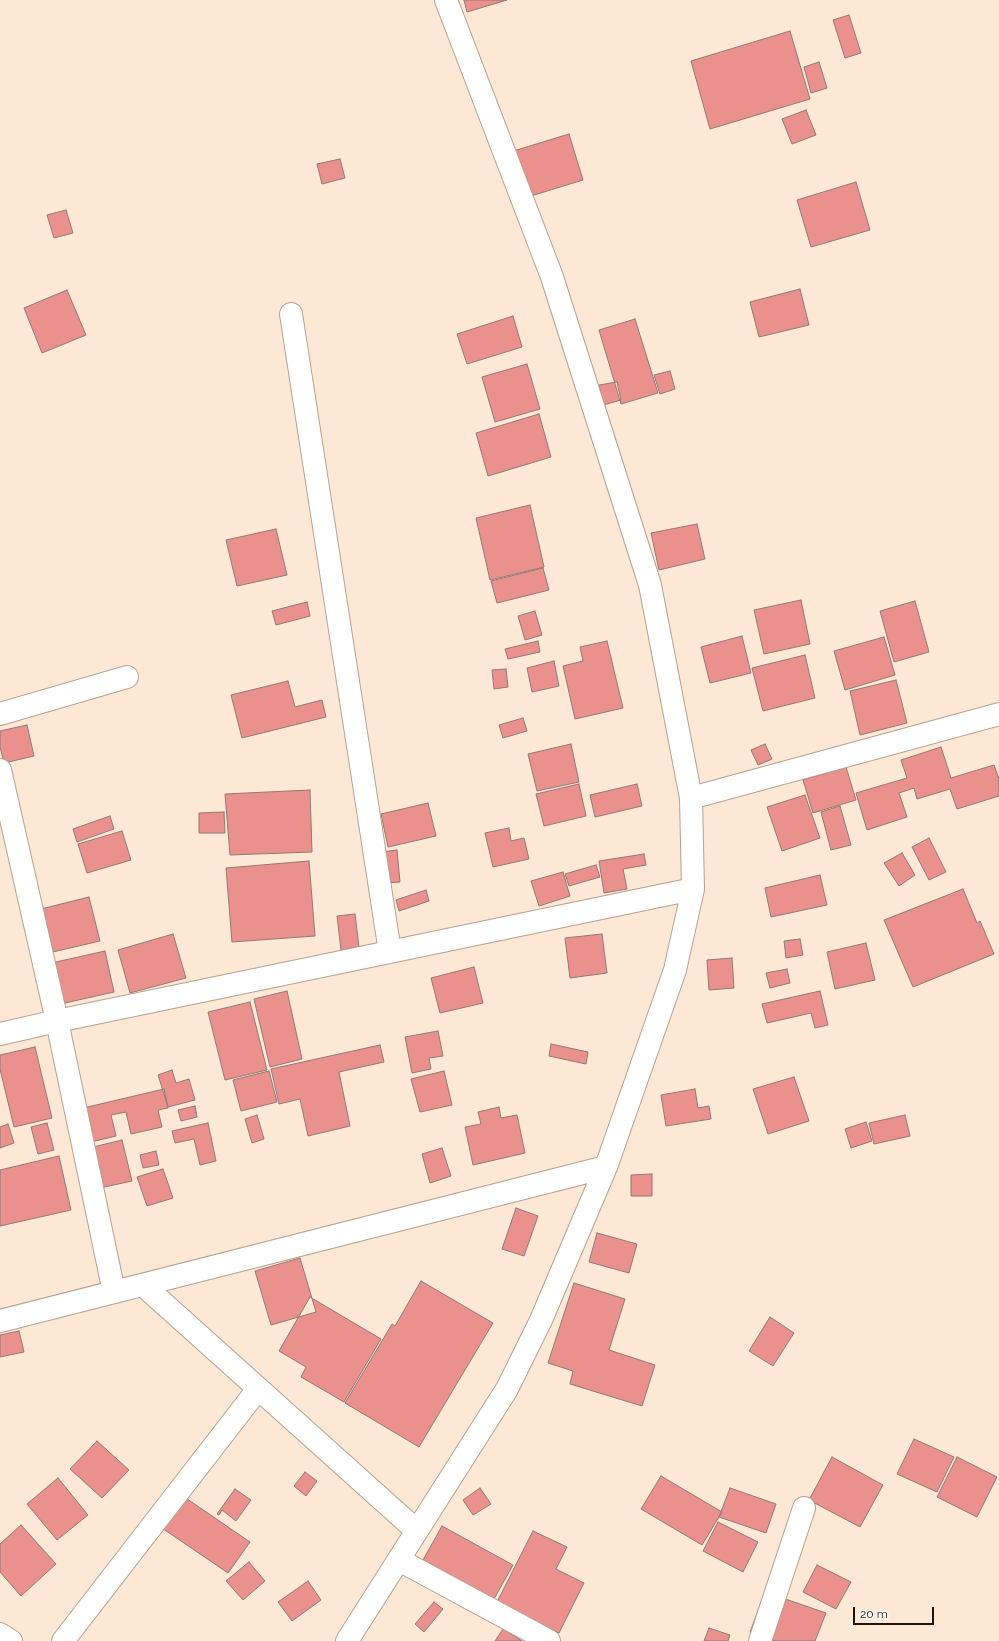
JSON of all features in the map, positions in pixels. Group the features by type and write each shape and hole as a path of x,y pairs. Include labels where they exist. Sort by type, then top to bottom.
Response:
{"street":[{"path":"347,1641 507,1389 541,1320 606,1167 675,970 693,889 691,798 650,586 552,277 446,0"},
{"path":"291,314 390,952"},
{"path":"0,714 127,677"},
{"path":"691,798 999,714"},
{"path":"0,770 57,1021 114,1292"},
{"path":"0,1034 693,889"},
{"path":"0,1321 606,1167"},
{"path":"143,1285 417,1531"},
{"path":"63,1641 258,1389"},
{"path":"760,1641 804,1508"},
{"path":"398,1560 549,1641"},
{"path":"0,1634 11,1641"}],"building":[{"path":"464,0 507,0 467,12"},
{"path":"849,15 861,53 845,58 833,20"},
{"path":"790,31 810,99 710,129 691,61"},
{"path":"819,62 827,88 811,93 804,67"},
{"path":"806,110 816,135 792,144 782,119"},
{"path":"569,134 583,180 521,199 507,153"},
{"path":"340,159 345,178 322,184 317,164"},
{"path":"856,182 870,230 811,247 797,200"},
{"path":"66,210 73,233 54,238 47,215"},
{"path":"800,289 809,325 759,337 750,302"},
{"path":"67,290 86,335 42,353 24,308"},
{"path":"513,316 522,347 467,364 457,334"},
{"path":"635,319 658,393 621,404 599,330"},
{"path":"527,364 540,409 495,422 482,377"},
{"path":"670,371 675,389 660,394 654,375"},
{"path":"617,382 621,400 603,405 599,385"},
{"path":"539,414 551,457 488,476 476,433"},
{"path":"530,505 544,567 490,580 476,518"},
{"path":"697,524 705,559 659,570 651,533"},
{"path":"276,529 287,575 237,586 226,540"},
{"path":"543,568 549,590 497,603 491,581"},
{"path":"801,600 810,644 764,654 754,610"},
{"path":"915,601 929,652 894,662 880,611"},
{"path":"307,602 310,616 276,625 272,611"},
{"path":"535,611 542,635 525,640 518,616"},
{"path":"742,636 751,673 710,683 701,647"},
{"path":"884,637 895,675 845,690 834,651"},
{"path":"538,641 540,652 508,659 505,649"},
{"path":"607,641 623,708 575,719 563,666 583,661 580,647"},
{"path":"805,655 815,698 763,711 752,668"},
{"path":"554,661 559,686 532,692 527,668"},
{"path":"506,669 508,687 494,689 492,670"},
{"path":"896,680 907,723 860,735 850,691"},
{"path":"288,681 295,707 322,700 326,717 242,738 231,695"},
{"path":"523,718 527,731 503,738 499,725"},
{"path":"27,725 34,756 4,763 0,747 0,731"},
{"path":"571,744 579,782 537,791 528,754"},
{"path":"765,744 772,759 758,765 751,750"},
{"path":"941,747 951,778 994,765 999,779 999,796 957,809 950,789 917,799 914,788 899,793 907,817 867,830 856,793 907,778 901,760"},
{"path":"846,767 856,800 813,813 803,780"},
{"path":"579,784 586,816 544,826 536,794"},
{"path":"637,784 642,806 595,817 590,795"},
{"path":"310,790 312,852 230,855 225,794"},
{"path":"805,795 820,838 782,851 767,807"},
{"path":"428,803 436,836 388,847 381,814"},
{"path":"840,806 851,845 831,850 821,812"},
{"path":"224,812 225,833 199,833 199,813"},
{"path":"110,816 114,829 77,842 73,829"},
{"path":"509,828 511,841 524,838 529,859 493,867 485,833"},
{"path":"122,831 131,860 87,873 78,844"},
{"path":"929,838 946,872 929,880 912,847"},
{"path":"397,850 400,882 385,883 382,852"},
{"path":"902,853 915,875 899,886 884,863"},
{"path":"644,854 646,865 623,869 627,889 604,893 599,861"},
{"path":"309,861 315,936 232,942 226,868"},
{"path":"596,865 600,877 569,886 565,874"},
{"path":"563,872 570,896 539,906 531,881"},
{"path":"820,875 827,905 771,917 765,888"},
{"path":"963,889 977,923 980,921 994,954 913,987 884,920"},
{"path":"426,890 429,901 399,911 396,900"},
{"path":"89,897 100,941 44,954 33,911"},
{"path":"355,914 359,947 341,950 337,916"},
{"path":"173,934 186,978 130,993 118,950"},
{"path":"602,934 607,973 570,978 565,938"},
{"path":"800,939 803,955 786,958 784,941"},
{"path":"866,943 875,980 835,989 827,952"},
{"path":"105,951 114,992 56,1005 47,964"},
{"path":"732,958 734,988 709,990 707,960"},
{"path":"474,967 483,1003 440,1013 431,978"},
{"path":"787,969 790,983 770,988 766,973"},
{"path":"287,991 302,1059 270,1067 254,999"},
{"path":"820,991 828,1025 815,1028 811,1013 767,1023 762,1004"},
{"path":"250,1002 267,1070 225,1080 208,1012"},
{"path":"438,1031 443,1056 429,1058 431,1069 412,1073 405,1037"},
{"path":"551,1044 588,1052 586,1064 549,1056"},
{"path":"380,1045 384,1062 339,1072 350,1126 308,1136 300,1099 279,1104 271,1069"},
{"path":"35,1047 52,1118 14,1127 0,1069 0,1055"},
{"path":"172,1070 176,1083 189,1079 195,1100 168,1107 158,1075"},
{"path":"269,1071 277,1102 241,1111 233,1080"},
{"path":"444,1071 452,1105 420,1112 411,1079"},
{"path":"794,1077 809,1121 768,1134 753,1089"},
{"path":"164,1089 168,1108 158,1110 162,1127 131,1134 126,1112 111,1115 116,1136 87,1143 79,1109"},
{"path":"695,1089 698,1108 709,1106 711,1119 666,1126 661,1095"},
{"path":"195,1106 197,1117 181,1121 178,1110"},
{"path":"499,1107 501,1118 517,1115 525,1153 473,1165 465,1127 481,1124 478,1112"},
{"path":"257,1115 264,1139 252,1143 245,1119"},
{"path":"905,1115 910,1136 874,1144 869,1123"},
{"path":"866,1122 872,1141 851,1148 845,1129"},
{"path":"47,1123 54,1150 38,1154 31,1127"},
{"path":"208,1123 216,1161 200,1165 194,1139 175,1143 172,1131"},
{"path":"8,1124 14,1143 0,1148 0,1127"},
{"path":"122,1140 132,1181 95,1189 85,1149"},
{"path":"442,1148 451,1176 430,1183 422,1154"},
{"path":"156,1151 159,1165 143,1168 140,1155"},
{"path":"59,1156 71,1210 0,1226 0,1170"},
{"path":"163,1169 173,1198 147,1206 137,1177"},
{"path":"652,1174 652,1196 631,1196 631,1175"},
{"path":"516,1208 538,1216 524,1256 502,1249"},
{"path":"597,1233 637,1244 629,1273 589,1262"},
{"path":"300,1258 316,1312 271,1325 255,1271"},
{"path":"421,1281 493,1323 419,1447 345,1403 392,1324 395,1326"},
{"path":"574,1283 625,1299 609,1350 655,1365 642,1406 570,1384 573,1371 548,1363"},
{"path":"310,1297 381,1339 344,1402 301,1377 306,1367 279,1351"},
{"path":"770,1317 794,1333 773,1366 749,1351"},
{"path":"19,1331 24,1352 0,1357 0,1335"},
{"path":"914,1439 954,1457 937,1492 897,1474"},
{"path":"97,1441 129,1470 102,1498 70,1469"},
{"path":"832,1457 883,1485 860,1527 809,1500"},
{"path":"957,1457 997,1477 977,1517 937,1497"},
{"path":"305,1472 317,1481 306,1496 294,1486"},
{"path":"661,1476 722,1512 702,1545 641,1509"},
{"path":"58,1478 88,1515 57,1540 27,1504"},
{"path":"480,1488 491,1504 473,1515 463,1500"},
{"path":"730,1488 776,1504 766,1533 719,1517"},
{"path":"235,1489 251,1500 236,1521 222,1510 219,1515 217,1514"},
{"path":"177,1492 250,1542 228,1573 156,1524"},
{"path":"718,1522 758,1542 743,1572 703,1551"},
{"path":"21,1525 56,1564 21,1596 0,1572 0,1544"},
{"path":"442,1526 513,1565 494,1599 423,1560"},
{"path":"533,1531 567,1547 556,1569 584,1583 559,1633 497,1602"},
{"path":"249,1562 265,1581 243,1600 226,1581"},
{"path":"817,1565 851,1582 836,1609 803,1592"},
{"path":"308,1581 321,1600 292,1621 278,1602"},
{"path":"765,1592 826,1613 815,1641 775,1641 750,1632"},
{"path":"434,1602 443,1609 424,1632 415,1624"},
{"path":"709,1628 730,1635 728,1641 704,1641"},
{"path":"503,1629 522,1641 495,1641"}]}
